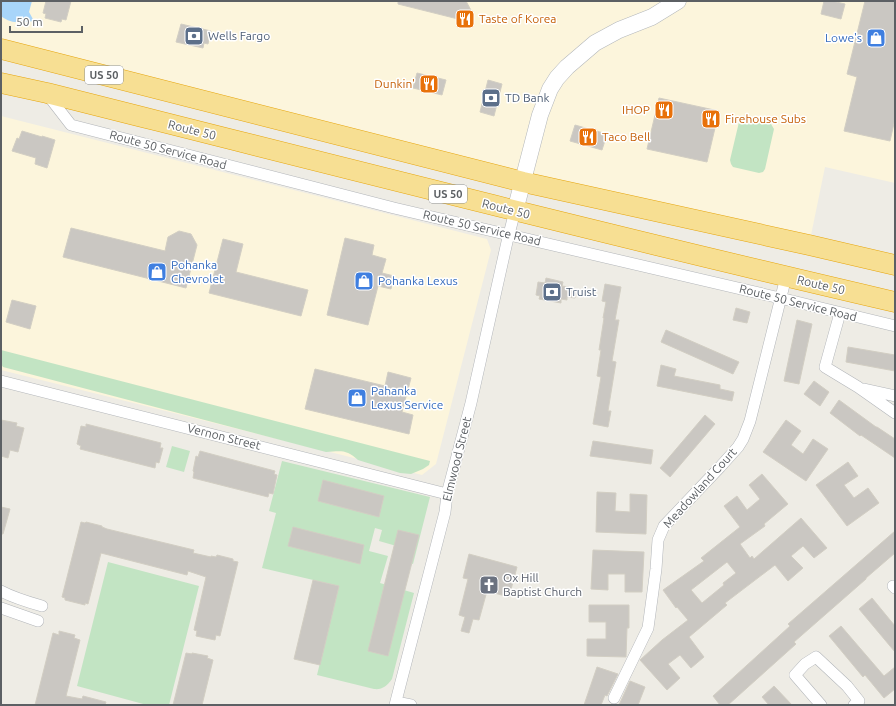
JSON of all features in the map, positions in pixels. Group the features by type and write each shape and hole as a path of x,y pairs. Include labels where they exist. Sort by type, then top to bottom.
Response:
{"highway":[{"name":"US 50","path":"1,49 523,182 895,265"},
{"name":"Route 50","path":"1,83 47,93 515,211 895,302"}],"street":[{"path":"515,211 540,115 550,90 557,78 567,67 596,43 619,30 652,17 678,1"},
{"name":"Route 50 Service Road","path":"47,93 71,125 387,206 895,326"},
{"name":"Elmwood Street","path":"396,703 445,512 447,494 471,403 515,211"},
{"name":"Meadowland Court","path":"614,698 648,628 656,569 658,540 664,526 738,447 747,430 786,277"},
{"path":"840,313 825,367 895,414"},
{"name":"Vernon Street","path":"1,380 447,494"},
{"path":"858,388 895,396"},
{"path":"1,591 9,596 25,602 42,606"},
{"path":"1,608 38,621"},
{"path":"822,705 795,675 805,664 816,657 847,686 859,701 854,705"},
{"path":"396,703 411,705"}],"shaded area":[{"path":"1,1 895,1 895,183 825,167 809,245 1,49"},
{"path":"1,116 487,239 491,250 436,464 422,475 1,370"}],"green space":[{"path":"745,119 771,124 774,129 763,172 759,173 733,167 731,164 730,160 739,122"},
{"path":"1,350 430,461 429,465 411,474 400,473 358,460 347,452 326,452 3,367 1,364"},
{"path":"172,446 190,451 184,472 166,467"},
{"path":"282,461 430,497 413,564 397,558 400,547 379,541 382,530 375,528 369,551 388,556 380,583 414,593 392,679 382,688 374,689 317,675 339,586 262,568 276,513 269,511"},
{"path":"108,562 199,586 169,705 147,705 77,686"}],"water":[{"path":"1,1 32,1 29,12 34,21 16,22 5,19 1,16"}],"building":[{"path":"46,1 71,1 66,20 62,19 61,22 45,18 46,14 43,13"},
{"path":"398,1 466,1 473,14 470,22 398,4"},
{"path":"824,1 845,4 841,19 821,14"},
{"name":"Lowe's","path":"865,1 895,1 895,119 890,141 844,131 857,77 847,74"},
{"name":"Wells Fargo","path":"181,24 211,31 208,44 204,43 203,48 176,42"},
{"name":"Dunkin'","path":"417,73 446,80 442,95 413,88"},
{"name":"TD Bank","path":"488,80 502,84 494,116 480,112"},
{"path":"659,98 719,111 707,162 647,149"},
{"name":"Taco Bell","path":"575,125 607,134 602,150 570,141"},
{"path":"22,131 55,140 47,168 35,164 36,158 12,151 17,138 19,139"},
{"name":"Pohanka Chevrolet","path":"71,228 165,251 168,237 179,231 191,234 197,245 186,288 63,257"},
{"name":"Pohanka Lexus","path":"345,238 374,245 372,255 386,259 382,273 394,276 391,289 378,286 368,325 327,315"},
{"path":"223,239 243,244 236,272 308,290 301,316 209,293"},
{"name":"Truist","path":"546,278 563,282 562,286 569,287 569,289 577,291 575,298 567,297 567,300 561,299 561,303 539,299 540,296 536,295 538,282 545,283"},
{"path":"605,284 621,287 615,320 619,320 612,361 616,362 608,411 611,411 608,427 593,424 601,377 597,376 606,302 602,301"},
{"path":"12,300 36,306 30,329 6,322"},
{"path":"736,308 750,312 747,323 733,320"},
{"path":"797,320 812,324 799,384 784,381"},
{"path":"666,330 739,362 733,374 661,342"},
{"path":"848,347 895,355 895,371 846,362"},
{"path":"661,365 676,369 674,376 720,385 720,389 734,392 732,401 657,386"},
{"name":"Pahanka Lexus Service","path":"315,369 385,386 388,372 411,378 402,412 413,415 409,434 305,409"},
{"path":"814,381 829,392 820,406 804,394"},
{"path":"839,400 895,439 895,458 861,435 860,436 830,413"},
{"path":"705,415 715,424 670,477 660,468"},
{"path":"1,420 17,423 16,426 24,428 18,452 10,450 8,458 1,456"},
{"path":"786,420 801,431 791,445 803,454 813,439 828,449 806,481 763,452"},
{"path":"86,424 161,443 160,448 163,448 159,463 156,462 155,468 80,449 81,446 77,444 81,426 86,427"},
{"path":"593,441 653,450 651,464 590,456"},
{"path":"200,451 275,471 274,474 277,475 273,494 269,493 268,497 193,478 196,456 198,457"},
{"path":"848,462 858,476 844,485 854,498 868,488 879,503 847,526 816,485"},
{"path":"762,474 788,504 764,524 765,526 740,544 750,558 752,556 754,559 801,518 827,548 814,558 803,546 791,556 803,568 788,581 775,565 725,603 727,605 689,637 704,657 691,668 680,655 668,664 680,678 667,690 640,660 662,640 688,620 677,607 676,608 663,590 704,561 701,558 740,527 724,506 737,496 747,510 760,499 749,485","holes":["727,562 736,573 702,603 691,590"]},
{"path":"323,480 384,496 379,517 318,501"},
{"path":"597,492 616,493 615,511 630,512 630,494 647,495 646,534 596,532"},
{"path":"1,507 10,509 3,534 1,534"},
{"path":"81,522 86,522 102,526 107,529 194,550 193,553 211,557 216,557 217,555 233,559 233,561 238,562 220,636 216,635 215,640 196,636 197,631 194,630 206,577 188,571 187,575 101,553 88,604 85,603 85,605 65,600 65,598 62,597"},
{"path":"293,527 364,545 360,564 288,546"},
{"path":"398,530 419,535 388,656 368,651"},
{"path":"895,531 895,553 794,642 796,644 728,705 720,705 713,696 790,626 788,624"},
{"path":"593,550 644,552 642,592 625,592 625,574 608,574 608,590 591,589"},
{"name":"Ox Hill Baptist Church","path":"469,554 517,567 509,597 487,591 479,620 473,619 469,633 461,631 465,617 459,615 468,579 463,578"},
{"path":"313,580 339,586 320,665 294,659"},
{"path":"872,598 895,626 895,652 859,609"},
{"path":"589,605 629,605 629,628 627,628 626,657 587,656 587,639 606,639 606,622 589,622"},
{"path":"841,626 884,676 895,667 895,689 884,698 865,675 863,677 829,636"},
{"path":"59,631 75,635 74,638 80,640 66,696 82,699 83,696 106,702 105,705 35,705 53,633 59,635"},
{"path":"186,653 208,656 207,658 213,660 202,705 173,705"},
{"path":"597,667 618,674 607,696 605,695 601,705 584,705"},
{"path":"630,681 645,687 638,705 619,705"},
{"path":"774,686 792,705 769,705 762,697"}],"place":[{"name":"Taste of Korea","path":"465,19"},
{"name":"Wells Fargo","path":"194,36"},
{"name":"Lowe's","path":"876,38"},
{"name":"Dunkin'","path":"429,84"},
{"name":"TD Bank","path":"491,98"},
{"name":"IHOP","path":"664,110"},
{"name":"Firehouse Subs","path":"711,119"},
{"name":"Taco Bell","path":"588,137"},
{"name":"Pohanka Chevrolet","path":"157,272"},
{"name":"Pohanka Lexus","path":"364,281"},
{"name":"Truist","path":"552,292"},
{"name":"Pahanka Lexus Service","path":"357,398"},
{"name":"Ox Hill Baptist Church","path":"489,585"}]}
